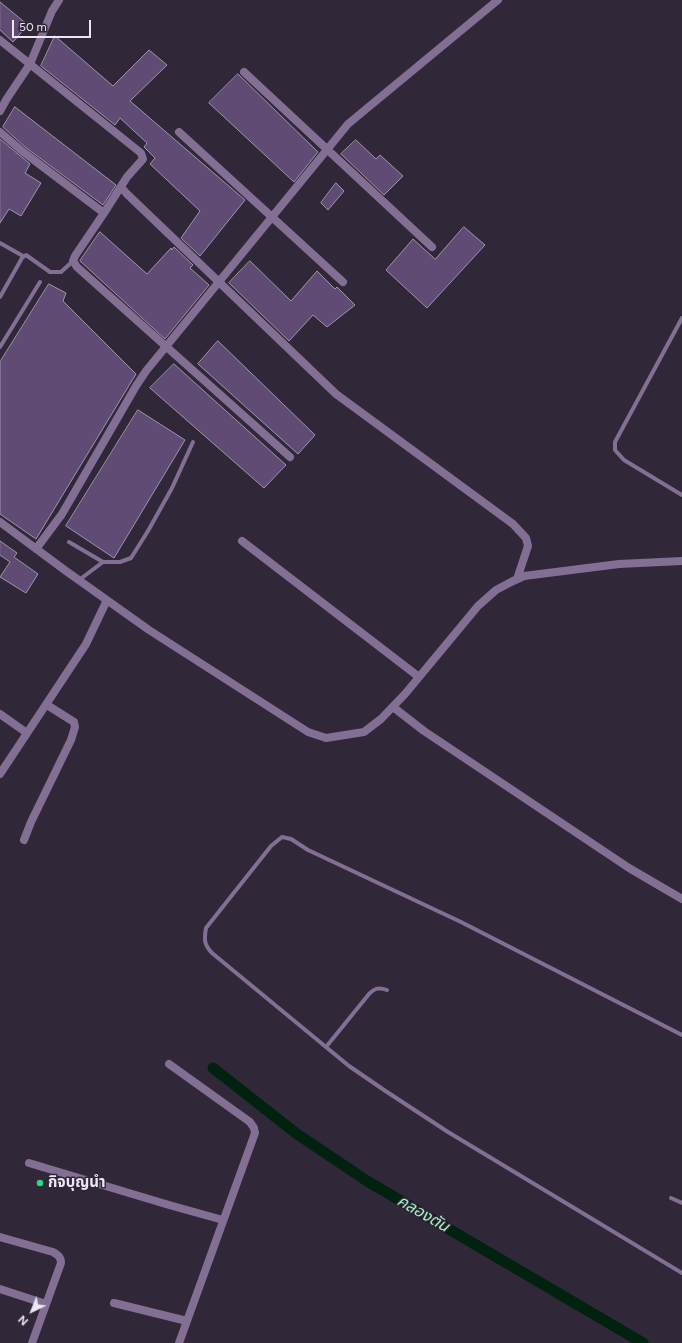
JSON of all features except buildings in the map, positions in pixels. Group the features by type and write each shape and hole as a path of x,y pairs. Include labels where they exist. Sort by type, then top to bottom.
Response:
{"street":[{"path":"0,111 3,98 30,64 52,11 59,0"},
{"path":"36,548 62,514 136,386 166,346 348,124 498,0"},
{"path":"0,40 141,153 143,159 127,177 73,261 77,267 290,457"},
{"path":"244,72 432,247"},
{"path":"0,132 22,151 104,213"},
{"path":"179,132 343,282"},
{"path":"121,187 336,394 513,524 526,538 528,546 517,579"},
{"path":"0,522 149,630 308,732 326,738 364,732 381,719 419,677 478,606 496,590 517,579 524,576 619,564 682,561"},
{"path":"242,541 419,677"},
{"path":"0,774 86,644 107,600"},
{"path":"24,840 31,822 71,740 75,727 74,722 47,705"},
{"path":"393,707 424,731 629,868 682,899"},
{"path":"0,714 27,733"},
{"path":"169,1064 250,1122 254,1128 255,1134 179,1343"},
{"path":"29,1163 224,1220"},
{"path":"0,1237 53,1252 61,1259 61,1263 32,1343"},
{"path":"0,1289 46,1304"},
{"path":"114,1303 187,1321"}],"lane":[{"path":"0,243 23,256 26,255 50,272 61,272 73,261"},
{"path":"0,297 23,256"},
{"path":"0,347 40,282"},
{"path":"682,318 615,442 615,450 624,460 682,495"},
{"path":"69,542 103,562 120,562 131,558 148,531 168,494 193,442"},
{"path":"79,580 103,562"},
{"path":"682,1035 461,922 308,850 291,839 282,837 271,846 206,928 204,937 205,943 212,953 349,1066 455,1136 682,1273"},
{"path":"326,1047 374,989 380,988 387,990"},
{"path":"671,1198 682,1203"}],"waterway":[{"name":"คลองตัน","path":"213,1068 297,1134 367,1181 643,1343"}],"place":[{"name":"กิจบุญนำ","path":"40,1183"}]}
